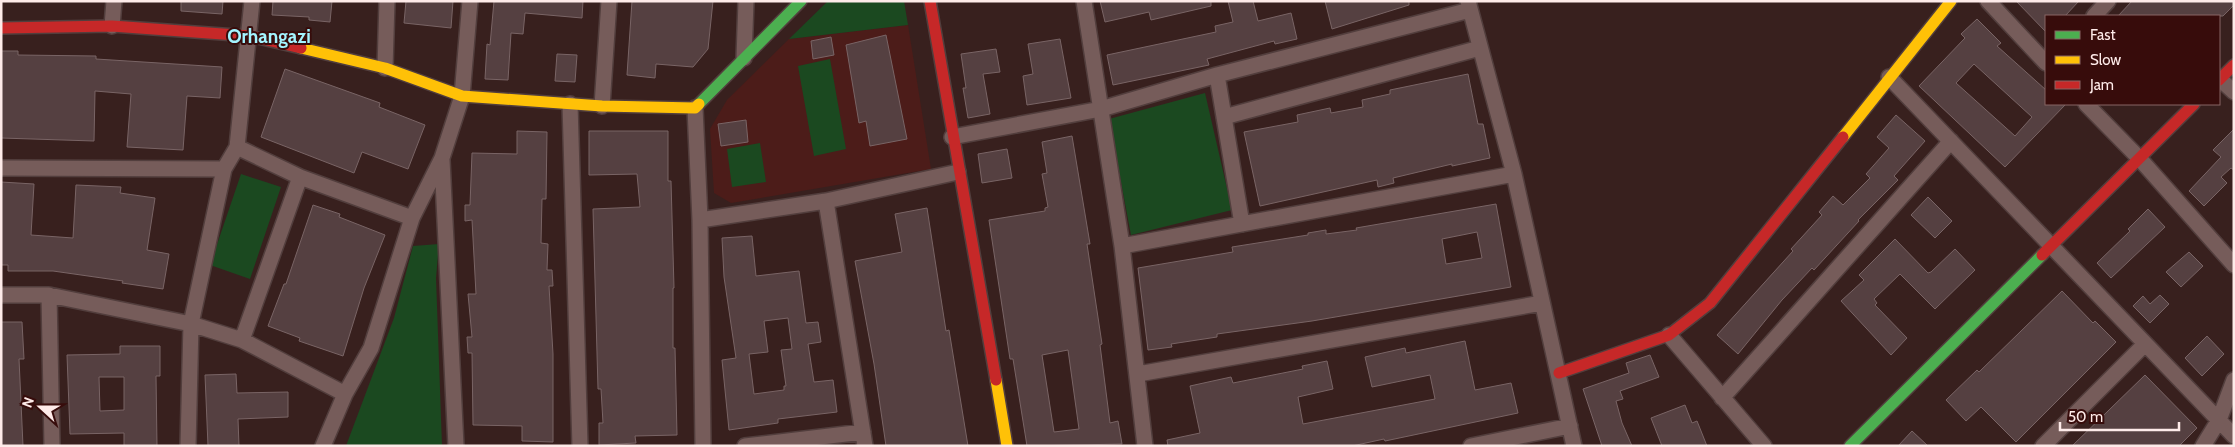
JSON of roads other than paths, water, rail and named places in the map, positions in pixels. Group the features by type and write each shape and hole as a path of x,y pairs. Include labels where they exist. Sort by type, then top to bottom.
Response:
{"street":[{"path":"112,26 114,1"},
{"path":"188,446 191,324 224,169 237,147 250,36 252,1"},
{"path":"385,68 387,1"},
{"path":"323,446 345,394 370,348 412,218 442,158 462,96 470,1"},
{"path":"602,106 609,1"},
{"path":"744,58 746,1"},
{"path":"1,28 112,26 250,36 385,68 462,96 602,106 695,108 801,1"},
{"path":"930,1 958,172 1007,446"},
{"path":"1084,1 1122,246 1145,446"},
{"path":"1559,373 1670,335 1710,303 1951,1"},
{"path":"1988,1 2045,61"},
{"path":"2095,15 2108,1"},
{"path":"952,136 1101,108 1469,6 1514,174 1574,446"},
{"path":"1224,117 1480,48"},
{"path":"2220,78 2234,65"},
{"path":"1217,75 1242,224"},
{"path":"1890,77 2234,436"},
{"path":"2220,80 2234,92"},
{"path":"570,104 580,446"},
{"path":"2087,105 2139,158 2234,265"},
{"path":"1850,446 2193,105"},
{"path":"695,108 700,220 703,446"},
{"path":"1722,398 1952,141"},
{"path":"237,147 300,178 412,218"},
{"path":"442,158 456,446"},
{"path":"1,168 224,169"},
{"path":"700,220 826,201 958,172"},
{"path":"1122,246 1514,174"},
{"path":"242,340 300,178"},
{"path":"745,446 864,439 826,201"},
{"path":"1,295 49,295 191,324 242,340 345,394"},
{"path":"49,295 52,446"},
{"path":"1138,374 1542,303"},
{"path":"1670,335 1764,446"},
{"path":"2043,446 2144,344"},
{"path":"2203,446 2219,420 2234,380"},
{"path":"1471,446 1570,426"}],"district":[{"name":"Orhangazi","path":"269,36"}]}
